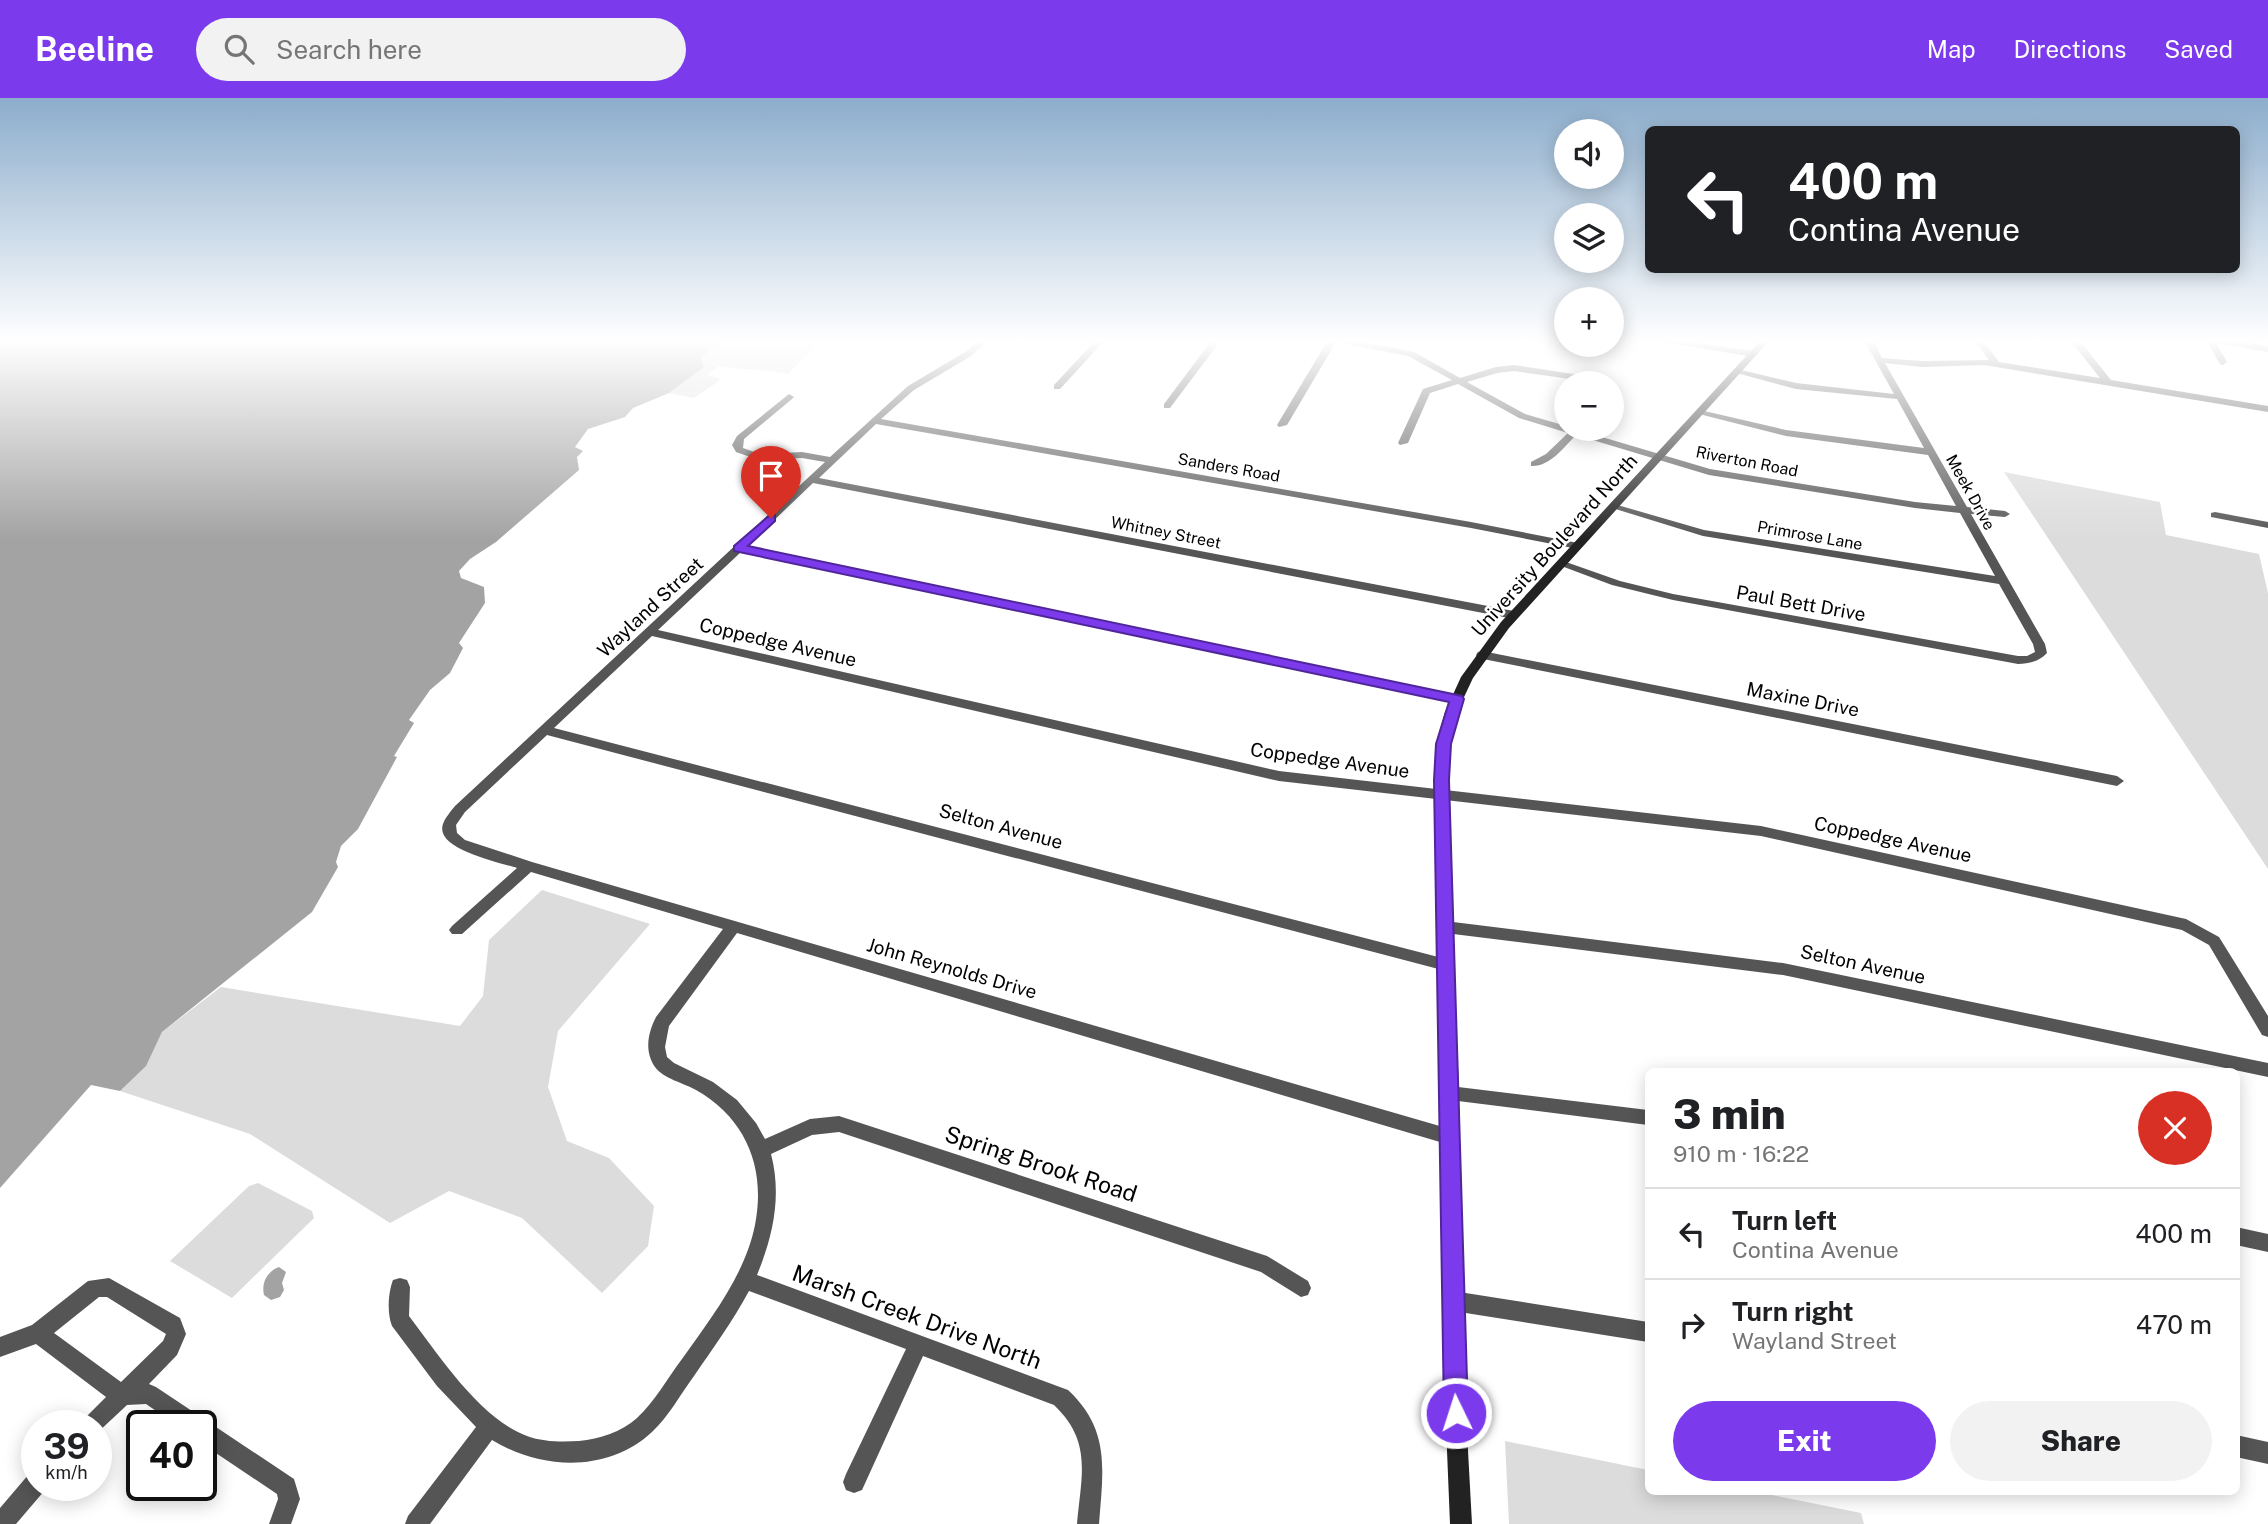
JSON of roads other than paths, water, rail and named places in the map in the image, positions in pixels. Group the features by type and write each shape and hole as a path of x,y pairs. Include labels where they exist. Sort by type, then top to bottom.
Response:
{"street":[{"path":"778,407 740,438 738,450 759,457 802,456 833,460"},
{"name":"Wayland Street","path":"449,830 453,817 460,809 890,407"},
{"path":"1282,425 1293,407"},
{"path":"1403,443 1419,407"},
{"name":"Riverton Road","path":"1502,407 1554,425"},
{"name":"University Boulevard North","path":"1461,1524 1453,1301 1443,744 1457,699 1467,677 1482,655 1514,615 1706,407"},
{"name":"Meek Drive","path":"1905,407 2039,644 2041,653 2036,657"},
{"path":"1700,413 1786,433 1930,452"},
{"name":"Sanders Road","path":"874,421 1578,546"},
{"path":"1535,464 1550,456 1565,441"},
{"name":"Riverton Road","path":"1605,441 1709,472 1903,504 2005,514"},
{"name":"Whitney Street","path":"811,480 1514,615"},
{"name":"Primrose Lane","path":"1614,507 1703,533 2004,581"},
{"path":"2215,515 2268,525"},
{"path":"739,548 1457,699"},
{"name":"Paul Bett Drive","path":"1562,564 1616,583 1673,597 2018,660 2036,657"},
{"name":"Coppedge Avenue","path":"649,632 1279,776 1761,831 2186,925 2214,941 2268,1030"},
{"name":"Maxine Drive","path":"1482,655 2117,781"},
{"name":"Selton Avenue","path":"544,730 1446,965"},
{"name":"John Reynolds Drive","path":"449,830 460,844 527,866 1450,1137"},
{"path":"457,930 527,866"},
{"path":"400,1287 399,1319 473,1411 490,1426 516,1442 543,1451 582,1453 600,1450 628,1437 656,1413 727,1312 745,1280 760,1241 768,1202 766,1170 761,1150 745,1120 732,1105 707,1087 667,1068 662,1062 656,1041 662,1022 734,926"},
{"name":"Selton Avenue","path":"1445,927 1783,969 2268,1070"},
{"path":"1450,1093 1645,1118"},
{"name":"Spring Brook Road","path":"761,1150 810,1128 839,1124 1267,1265 1301,1289"},
{"path":"2240,1237 2268,1244"},
{"name":"Marsh Creek Drive North","path":"745,1280 1049,1391 1070,1404 1083,1420 1091,1439 1088,1524"},
{"path":"0,1347 38,1333 95,1287 109,1287 173,1325 176,1334 170,1348 106,1410"},
{"path":"1453,1301 1645,1332"},
{"path":"38,1333 121,1395 149,1394 172,1410"},
{"path":"854,1482 919,1343"},
{"path":"416,1524 490,1426"},
{"path":"217,1441 286,1487 289,1499 280,1524"},
{"path":"2240,1447 2268,1453"},
{"path":"1,1524 21,1501"}]}
